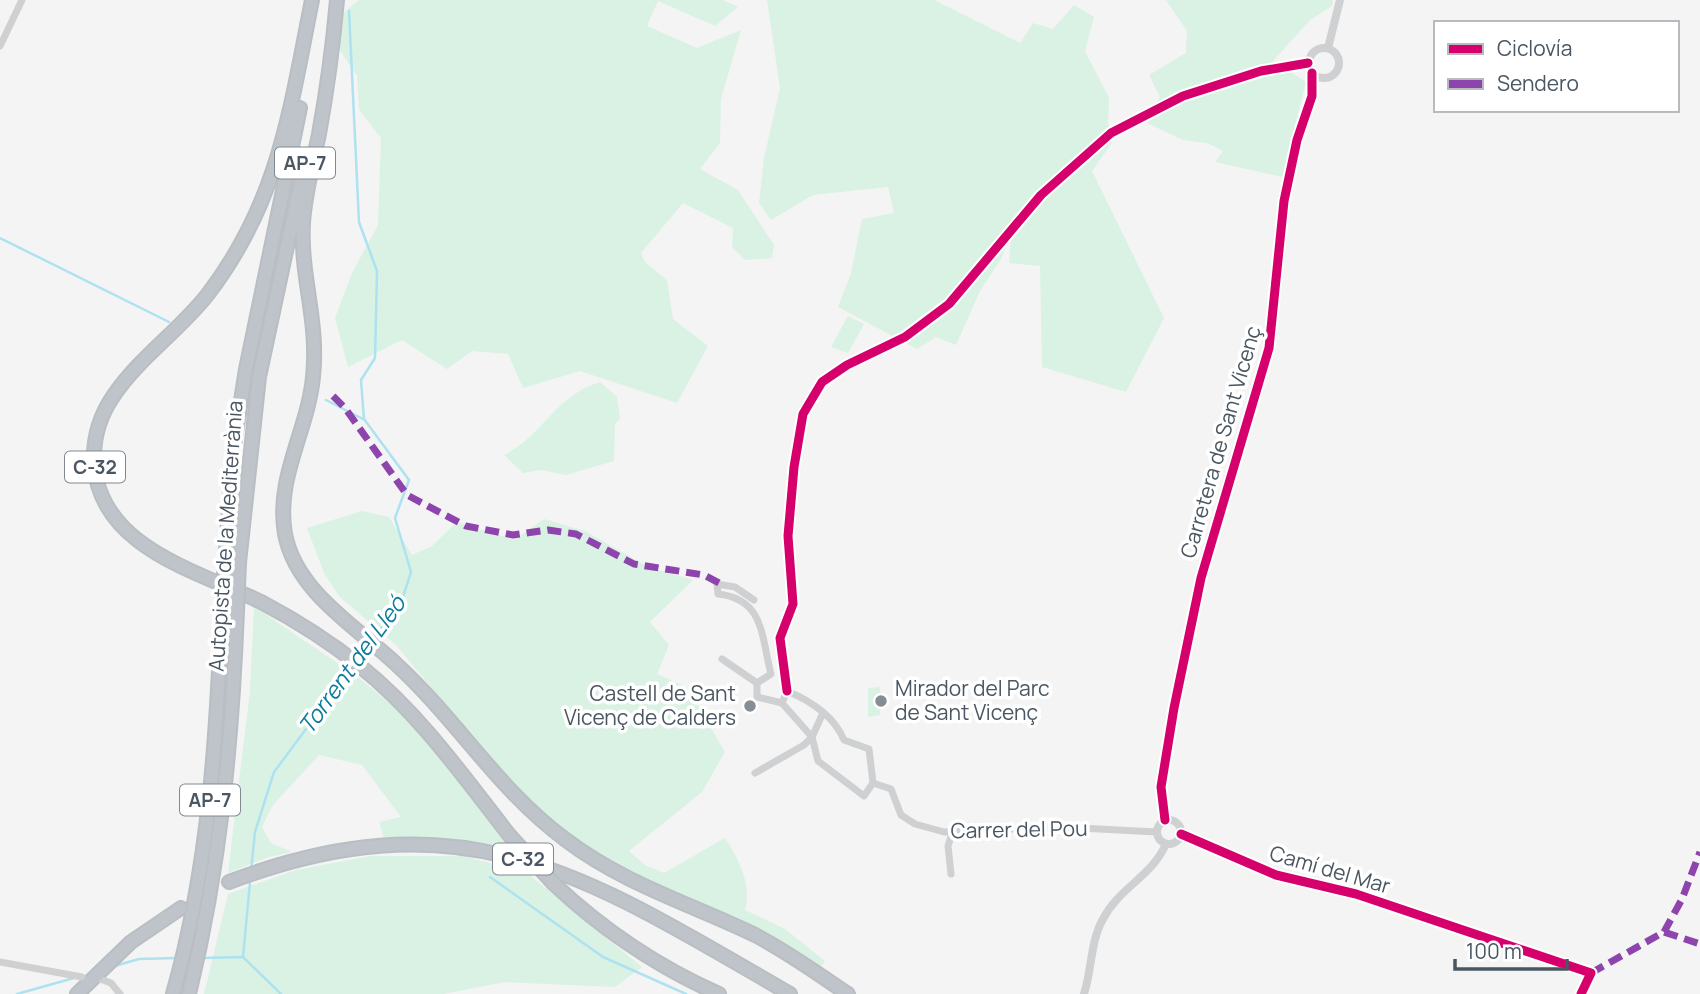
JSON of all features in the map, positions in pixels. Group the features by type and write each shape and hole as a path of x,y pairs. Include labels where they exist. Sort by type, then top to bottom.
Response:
{"highway":[{"name":"Autopista de la Mediterrània","path":"173,994 195,899 208,822 216,734 225,561 240,407 300,110 312,0"},
{"name":"C-32","path":"312,0 286,136 265,197 239,247 210,291 110,401 96,433 96,475 102,496 113,515 145,547 280,612 328,642 374,677 426,728 510,836 554,884 622,940 663,966 719,994"},
{"name":"Autopista de la Mediterrània","path":"188,994 206,922 225,807 239,563 259,377 312,128 329,0"},
{"name":"C-32","path":"337,0 326,93 303,219 302,251 316,335 312,382 285,486 283,507 288,543 297,565 319,594 416,683 504,785 557,834 620,875 758,937 848,994"},
{"name":"C-32","path":"229,882 299,858 355,848 420,845 487,851 543,865 612,893 790,994"},
{"path":"77,994 131,942 181,908"}],"street":[{"path":"0,46 22,0"},
{"path":"1328,48 1340,0"},
{"path":"1328,48 1336,53 1338,71 1331,77 1319,78 1312,74 1308,63 1315,51 1328,48"},
{"path":"782,702 787,691 780,638 793,604 788,536 803,414 822,382 847,365 905,337 949,304 1041,195 1111,133 1183,96 1261,71 1308,63"},
{"name":"Carretera de Sant Vicenç","path":"1165,820 1161,787 1174,708 1201,578 1269,348 1290,167 1312,96 1312,74"},
{"name":"Carretera de Sant Vicenç","path":"1312,96 1331,77"},
{"path":"754,600 735,587 723,582 717,584 718,594 738,596 748,603 759,623 771,674 758,683"},
{"path":"722,659 758,683"},
{"path":"758,683 757,697 782,702 812,737 818,761 864,796 873,783 869,749 844,740 840,729 812,702 787,691"},
{"path":"755,774 804,745 812,737 823,713"},
{"name":"Carrer del Pou","path":"873,783 891,789 901,815 952,833 1034,828 1156,832"},
{"path":"1165,820 1177,822 1181,834 1178,841 1166,844 1159,840 1156,832 1165,820"},
{"path":"951,874 948,845 952,833"},
{"name":"Camí del Mar","path":"1181,834 1276,875 1356,894 1591,973 1581,994"},
{"path":"1084,994 1102,921 1125,891 1155,865 1166,844"},
{"path":"0,962 82,977"},
{"path":"100,979 111,983 120,994"}],"green space":[{"path":"359,0 723,0 738,7 715,26 658,1 647,26 697,48 741,30 721,99 720,143 700,169 738,190 774,245 772,258 745,260 732,247 733,228 683,203 641,253 645,262 667,280 673,319 708,346 677,403 580,371 523,388 508,354 472,351 447,369 402,340 348,367 335,318 352,273 378,225 381,138 359,110 357,76 339,49 343,13"},
{"path":"767,0 934,0 1020,43 1033,23 1053,29 1074,5 1094,17 1085,51 1109,98 1108,122 1112,143 1092,171 1164,318 1126,392 1042,367 1040,266 1009,263 1011,235 1001,259 980,291 956,345 936,337 917,349 838,307 851,273 862,219 894,213 888,187 813,195 771,220 759,203 764,158 780,88"},
{"path":"1166,0 1333,0 1332,6 1310,20 1273,61 1306,82 1282,177 1215,162 1223,151 1207,143 1183,140 1147,123 1160,97 1149,75 1186,53 1187,31"},
{"path":"848,316 864,324 848,353 831,347"},
{"path":"600,382 617,397 620,419 615,424 614,461 566,475 541,470 523,473 504,455 518,447 571,397"},
{"path":"362,511 389,517 412,555 432,546 457,522 514,540 544,519 585,531 648,567 693,580 650,622 669,645 657,674 682,685 695,700 725,752 702,792 629,851 645,865 664,873 725,838 743,872 747,891 745,910 785,929 825,961 820,968 770,934 632,876 579,842 529,802 501,773 397,646 339,596 324,573 307,528"},
{"path":"254,606 360,679 403,715 459,778 507,847 433,838 384,839 379,822 401,817 362,765 319,755 273,805 262,827 271,843 292,852 269,857 228,873 250,691"},
{"path":"880,687 880,715 868,717 868,688"},
{"path":"370,856 462,856 526,872 642,967 615,987 505,982 443,994 204,994 228,894 296,870"}],"waterway":[{"name":"Torrent del Lleó","path":"349,11 359,222 377,271 375,358 361,380 364,419 409,480 395,518 411,572 402,600 374,638"},
{"path":"0,238 169,322"},
{"path":"326,400 363,419"},
{"name":"Torrent del Lleó","path":"359,658 368,646"},
{"name":"Torrent del Lleó","path":"251,871 255,832 274,772 353,666"},
{"name":"Torrent del Lleó","path":"490,877 603,957 686,994"},
{"name":"Torrent del Lleó","path":"243,957 250,882"},
{"path":"201,958 243,957 281,994"},
{"path":"111,967 139,959 177,958"},
{"path":"17,994 74,978"}],"marked path":[{"path":"333,396 345,408 407,495 466,526 513,535 548,530 576,534 634,564 704,575 723,585"},
{"path":"1664,932 1682,899 1700,852"},
{"path":"1591,973 1664,932 1700,944"}],"cycle path":[{"path":"787,691 780,638 793,604 788,536 794,467 803,414 822,382 847,365 905,337 949,304 1041,195 1111,133 1183,96 1261,71 1308,63"},
{"path":"1165,820 1161,787 1174,708 1201,578 1269,348 1284,201 1297,140 1312,96 1312,73"},
{"path":"1181,834 1276,875 1356,894 1591,973 1581,994"}],"place":[{"name":"Mirador del Parc de Sant Vicenç","path":"881,701"},
{"name":"Castell de Sant Vicenç de Calders","path":"750,706"}]}
